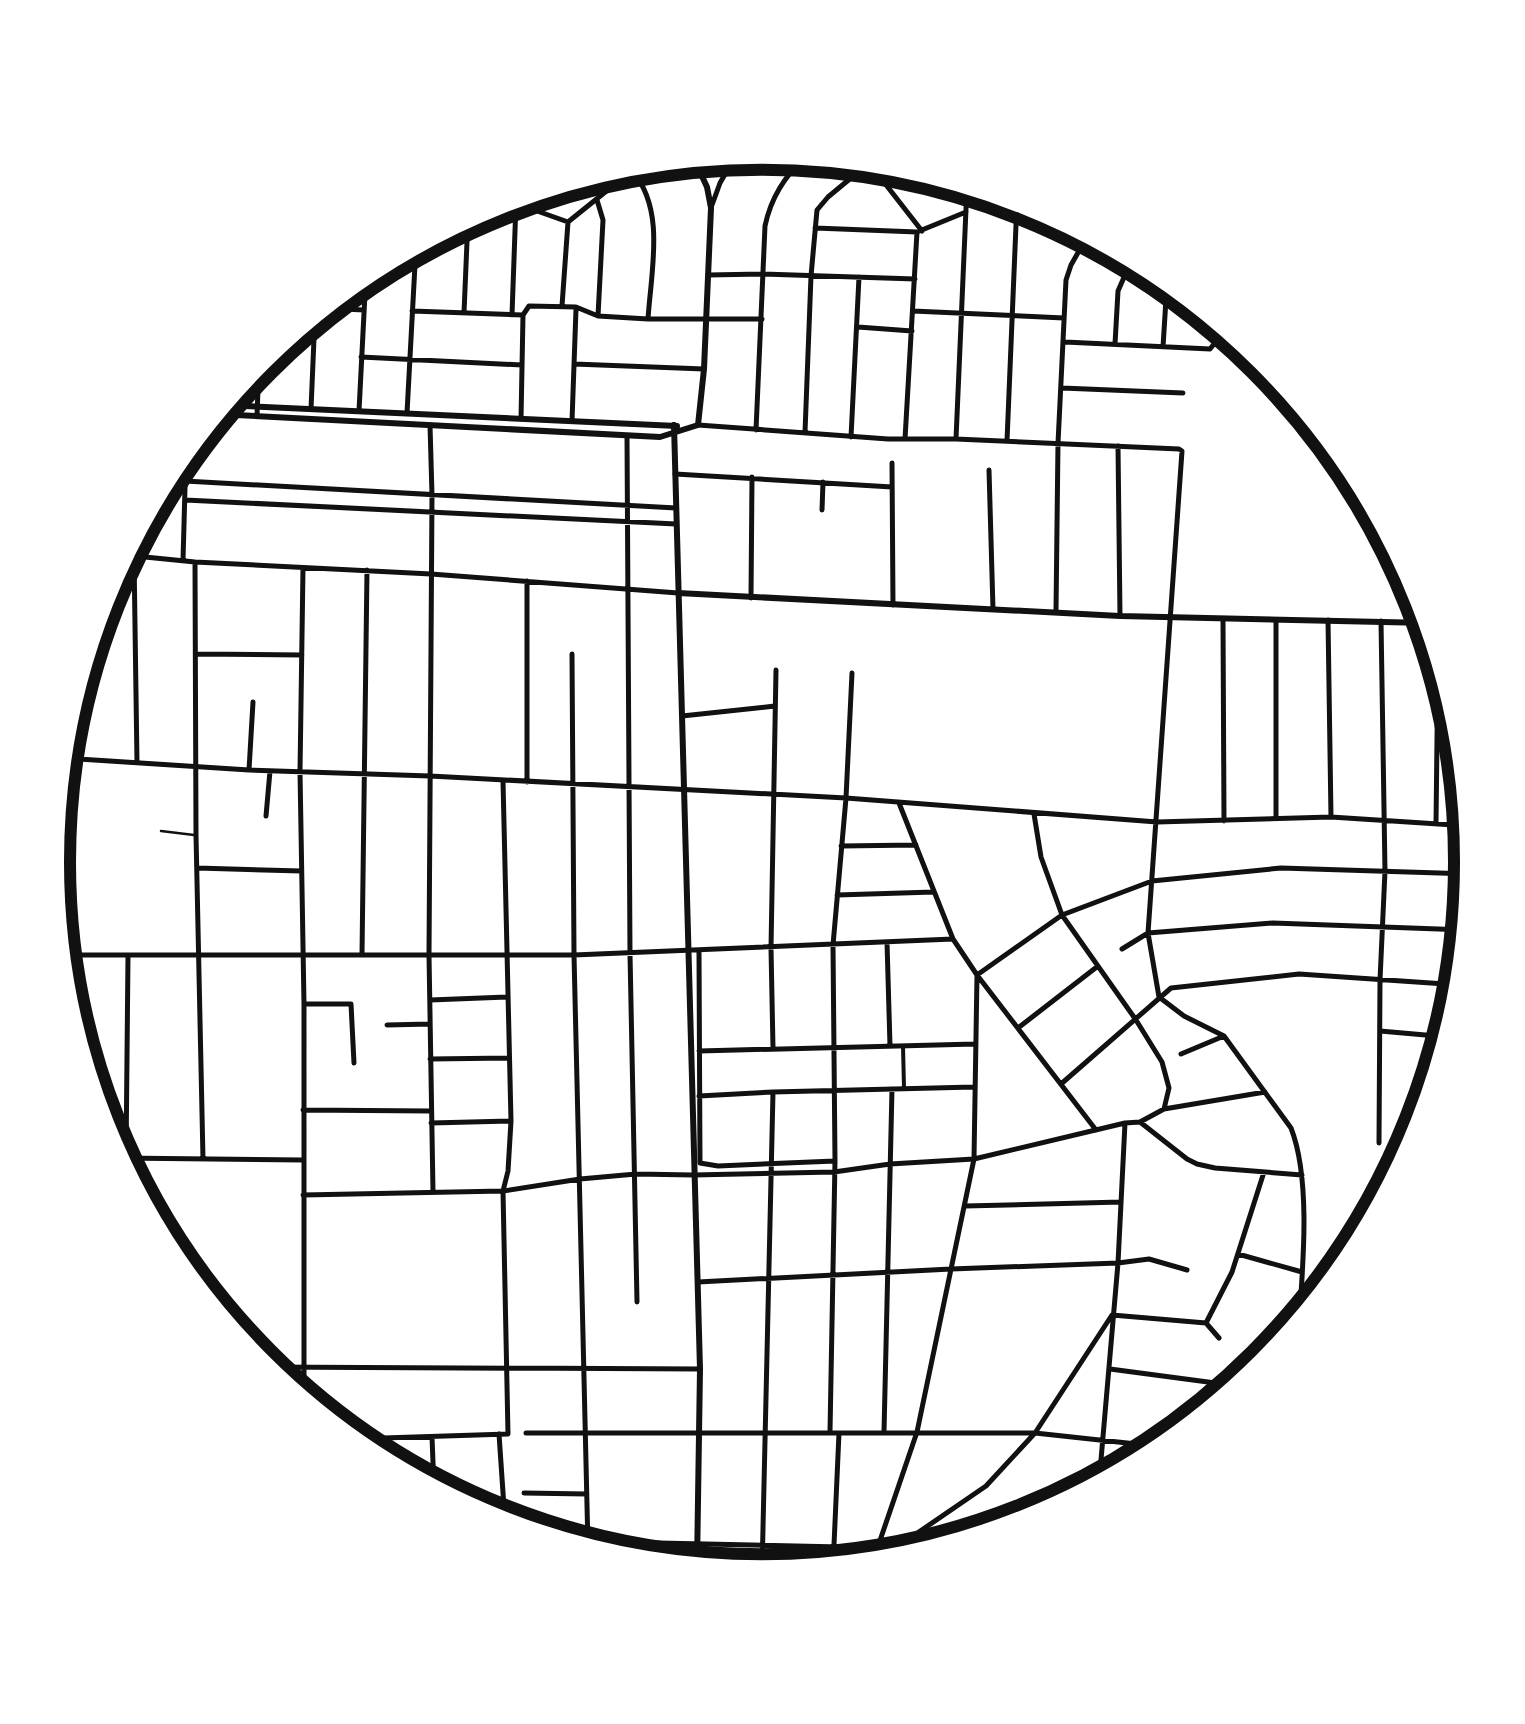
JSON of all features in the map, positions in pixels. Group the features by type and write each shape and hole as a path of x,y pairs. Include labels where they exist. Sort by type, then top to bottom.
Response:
{"street":[{"path":"756,430 765,226 769,208 791,170"},
{"path":"711,208 727,171"},
{"path":"698,425 711,208 700,172"},
{"path":"805,432 817,210 854,175"},
{"path":"881,180 919,232 905,439"},
{"path":"639,181 648,193 654,218 648,319"},
{"path":"562,306 568,222 615,186"},
{"path":"959,198 966,208"},
{"path":"598,200 604,220 598,316"},
{"path":"956,439 966,200"},
{"path":"814,228 919,232 966,208"},
{"path":"532,209 568,222"},
{"path":"512,314 513,216"},
{"path":"1007,441 1016,218"},
{"path":"464,313 467,236"},
{"path":"1056,611 1058,443 1066,280 1081,247"},
{"path":"407,413 415,263"},
{"path":"1115,344 1118,291 1126,273"},
{"path":"708,275 915,279"},
{"path":"850,437 860,277"},
{"path":"358,411 365,296"},
{"path":"1164,347 1166,300"},
{"path":"521,419 524,312 529,306 562,306 598,316 648,319 762,319"},
{"path":"572,421 576,308"},
{"path":"346,309 364,310"},
{"path":"412,311 524,312"},
{"path":"913,311 1064,318"},
{"path":"858,328 912,330"},
{"path":"311,409 315,334"},
{"path":"1064,342 1210,349 1215,338"},
{"path":"361,357 522,366"},
{"path":"574,364 704,369"},
{"path":"257,416 258,388"},
{"path":"1062,388 1183,394"},
{"path":"242,406 674,429 698,425 888,439 1179,448 1182,451 1148,933 1159,997 1184,1016 1224,1036 1291,1128 1302,1175 1300,1298"},
{"path":"430,414 429,955 433,1192"},
{"path":"234,415 627,436 660,436 674,429"},
{"path":"674,429 700,1369 697,1551"},
{"path":"627,436 628,786 637,1302"},
{"path":"888,439 888,450"},
{"path":"1118,446 1120,616"},
{"path":"892,463 892,605"},
{"path":"989,470 993,609"},
{"path":"675,474 892,486"},
{"path":"750,598 752,478"},
{"path":"182,560 185,481 676,508"},
{"path":"822,510 823,482"},
{"path":"185,500 676,524"},
{"path":"141,557 750,598 1171,618 1412,622"},
{"path":"195,562 203,1159"},
{"path":"302,568 304,1381"},
{"path":"362,955 367,570"},
{"path":"134,571 137,763"},
{"path":"527,782 528,581"},
{"path":"1223,619 1224,821"},
{"path":"1276,619 1276,817"},
{"path":"1328,620 1331,817"},
{"path":"1379,1143 1384,870 1382,621"},
{"path":"196,654 302,654"},
{"path":"572,654 574,955 588,1532"},
{"path":"773,1048 776,670"},
{"path":"830,1432 835,1162 832,945 846,798 852,673"},
{"path":"249,770 253,702"},
{"path":"682,716 775,706"},
{"path":"1436,824 1437,708"},
{"path":"78,758 249,770 846,798 1157,822 1331,817 1454,825"},
{"path":"76,952 77,766"},
{"path":"266,816 270,770"},
{"path":"379,1438 508,1434 502,1191 508,1171 511,1121 503,781"},
{"path":"898,803 953,939 1096,1130"},
{"path":"1034,812 1042,857 1062,915 1162,1062 1169,1088 1164,1109"},
{"path":"841,846 916,845"},
{"path":"197,868 301,871"},
{"path":"977,975 1062,915 1152,881 1281,868 1455,873"},
{"path":"837,895 934,892"},
{"path":"1122,948 1148,933 1273,923 1452,929"},
{"path":"76,955 630,954 953,939"},
{"path":"888,942 890,1046"},
{"path":"700,951 702,1165 835,1162"},
{"path":"124,1129 128,955"},
{"path":"1018,1028 1099,965"},
{"path":"1060,1084 1171,988 1299,974 1444,984"},
{"path":"880,1544 918,1432 974,1159 977,975"},
{"path":"430,1000 508,997"},
{"path":"304,1004 350,1004 354,1063"},
{"path":"386,1026 430,1024"},
{"path":"1380,1030 1431,1036 1431,1042"},
{"path":"1181,1054 1224,1036"},
{"path":"699,1051 974,1044"},
{"path":"904,1046 904,1088"},
{"path":"430,1059 508,1058"},
{"path":"700,1096 974,1087"},
{"path":"884,1432 892,1089"},
{"path":"763,1554 773,1092"},
{"path":"304,1195 502,1191 636,1174 834,1172 974,1159 1140,1122 1164,1109 1265,1092"},
{"path":"303,1110 431,1111"},
{"path":"432,1124 511,1121"},
{"path":"1140,1122 1197,1164 1302,1175"},
{"path":"1101,1466 1118,1264 1125,1123"},
{"path":"137,1158 303,1160"},
{"path":"1206,1323 1232,1272 1264,1172"},
{"path":"964,1206 1121,1202"},
{"path":"1238,1254 1302,1272"},
{"path":"698,1282 1118,1264 1149,1259 1187,1270"},
{"path":"1112,1314 1206,1323 1219,1338"},
{"path":"910,1538 986,1486 1036,1433 1112,1314"},
{"path":"290,1368 700,1369"},
{"path":"1110,1369 1218,1383"},
{"path":"834,1545 838,1432"},
{"path":"526,1433 1036,1433 1138,1444"},
{"path":"499,1434 503,1504"},
{"path":"432,1437 433,1471"},
{"path":"524,1493 587,1494"},
{"path":"639,1543 871,1546"}],"lane":[{"path":"161,831 196,835"}]}
